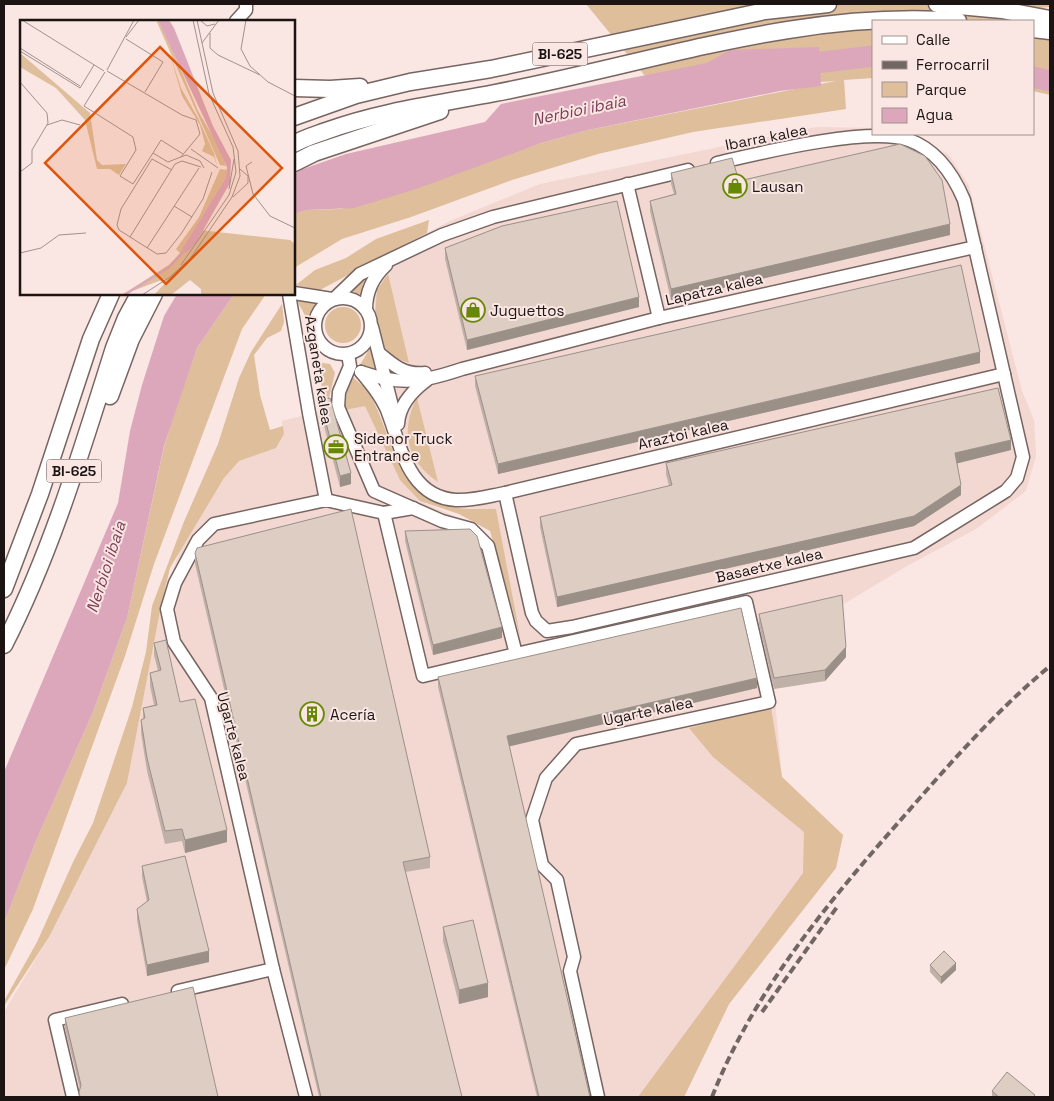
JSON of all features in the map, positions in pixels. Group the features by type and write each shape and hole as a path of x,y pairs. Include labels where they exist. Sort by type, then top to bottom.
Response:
{"main road":[{"name":"BI-625","path":"295,117 356,95 410,82 491,69 756,13 828,4"},
{"path":"937,4 1002,10 1050,19"},
{"name":"BI-625","path":"295,144 362,119 415,107 496,93 766,34 826,23 896,18 937,20"},
{"path":"1034,29 1050,31"},
{"path":"295,88 330,89 410,82"},
{"path":"295,162 314,152 496,93"},
{"name":"BI-625","path":"4,589 40,494 91,339 111,295"},
{"name":"BI-625","path":"4,645 28,595 47,548 114,348 126,318 138,295"},
{"path":"47,548 96,434 131,339 153,295"}],"street":[{"path":"239,20 246,10 246,4"},
{"name":"Ibarra kalea","path":"334,299 360,274 391,260 419,244 493,217 757,154 864,137 908,140 929,151 956,180 964,200 1004,374"},
{"path":"628,184 659,318"},
{"name":"Lapatza kalea","path":"462,368 659,318 975,247"},
{"name":"Ibarra kalea","path":"366,309 366,299 373,280 391,260"},
{"name":"Azganeta kalea","path":"292,297 352,299 366,309"},
{"name":"Azganeta kalea","path":"292,297 316,336 329,351 387,380 400,382 427,380 462,368"},
{"name":"Azganeta kalea","path":"292,297 309,414 326,500"},
{"name":"Azganeta kalea","path":"316,336 314,328 319,311 334,299"},
{"path":"366,309 387,380 398,442"},
{"name":"Azganeta kalea","path":"372,325 371,333 339,392 338,407 374,491 413,508"},
{"path":"380,354 396,367 409,373 462,368"},
{"path":"353,364 381,398 398,442"},
{"name":"Basaetxe kalea","path":"505,493 532,613 536,621 546,630 572,627 914,548 1006,491 1017,478 1023,457 1004,374"},
{"name":"Araztoi kalea","path":"398,442 410,472 419,483 442,497 466,500 505,493 1004,374"},
{"name":"Azganeta kalea","path":"398,442 399,414 414,392 427,380"},
{"name":"Ugarte kalea","path":"306,1097 273,969 211,698 174,642 167,608 175,583 198,540 214,524 326,500 384,513 413,508"},
{"path":"413,508 442,521 471,529 488,546 516,654"},
{"name":"Ugarte kalea","path":"384,513 423,676 746,602 769,702 576,744 546,778 532,820 542,865 557,880 574,957 570,971 598,1097"},
{"path":"169,994 273,969"},
{"path":"73,1097 55,1020 131,1002"}],"shaded area":[{"path":"816,127 872,128 872,135 914,135 949,155 969,186 1022,391 1034,420 1036,456 1026,491 976,529 907,566 842,605 846,657 825,681 774,689 782,777 843,835 836,868 729,1004 684,1097 4,1097 4,1012 50,935 127,783 162,601 180,550 224,478 238,461 276,448 284,434 282,421 370,398 392,463 420,501 480,528 494,544 518,629 496,509 453,507 419,494 407,481 400,467 403,425 376,325 372,262 450,221 540,184"}],"green space":[{"path":"586,4 1050,4 1050,7 1039,8 1027,18 1028,20 872,20 872,78 844,80 846,109 693,132 598,154 512,180 411,217 342,239 295,267 295,214 307,210 341,209 541,143 588,130 836,81 659,93"},
{"path":"1034,28 1050,36 1050,95 1034,91"},
{"path":"429,220 427,233 320,290 296,285 315,270 346,258 376,239"},
{"path":"370,274 362,295 348,290"},
{"path":"388,274 409,363 393,357 384,346 375,315 377,290"},
{"path":"233,295 265,295 242,329 154,564 125,656 33,909 4,970 4,923 36,841 93,712 127,618 164,447 197,348"},
{"path":"294,295 319,301 308,321"},
{"path":"282,304 284,322 281,331 267,338 254,355 260,395 270,430 283,426 284,434 276,448 239,461 224,478 170,568 127,783 49,937 4,1006 4,1001 37,942 93,823 132,707 146,652 152,606 183,524 218,444 239,378 251,352"},
{"path":"343,307 355,313 361,325 355,337 343,343 331,337 325,325 331,313"},
{"path":"371,346 380,372 360,365"},
{"path":"317,362 330,364 335,373 328,402 325,403"},
{"path":"353,377 369,393 378,410 398,462 407,478 418,491 434,501 454,507 496,509 520,636 490,531 459,514 420,501 400,480 365,406 344,410 345,397"},
{"path":"417,398 438,482 420,465 409,445 408,422"},
{"path":"771,707 782,777 843,835 836,868 729,1004 684,1097 638,1097 803,873 804,832 713,757 689,728"}],"water":[{"path":"819,47 821,86 780,91 588,130 541,143 416,189 354,208 307,210 295,214 295,173 303,169 346,154 485,122 501,104 707,63 730,50"},
{"path":"176,295 233,295 197,348 164,446 127,618 93,712 36,841 4,923 4,772 118,503 130,431 142,385 164,316"}],"building":[{"path":"900,144 925,156 942,180 950,224 671,289 650,201 676,194 671,173 732,158 739,181"},
{"path":"617,201 639,297 467,340 445,248 502,226"},
{"path":"961,265 980,352 498,464 475,376"},
{"path":"998,388 1011,440 955,453 961,485 914,516 557,597 540,517 672,485 666,463"},
{"name":"Sidenor Truck Entrance","path":"330,398 351,473 340,476 320,400"},
{"name":"Acería","path":"351,509 430,857 403,862 462,1097 321,1097 195,553 197,548"},
{"path":"470,529 477,536 502,627 433,645 405,531"},
{"path":"842,595 846,647 825,670 774,678 759,614"},
{"path":"741,608 757,678 507,736 590,1097 539,1097 438,677"},
{"path":"166,640 180,702 195,699 227,830 185,840 182,829 165,831 147,758 141,720 145,718 143,708 157,705 150,673 161,670 154,643"},
{"path":"185,856 209,951 147,965 137,909 149,900 142,866"},
{"path":"473,920 488,983 459,990 443,927"},
{"path":"944,951 956,963 941,977 930,965"},
{"path":"193,987 218,1097 80,1097 81,1085 65,1018"},
{"path":"1007,1072 1035,1095 1033,1097 999,1097 992,1091"}],"waterway":[{"name":"Nerbioi ibaia","path":"791,66 872,56"},
{"name":"Nerbioi ibaia","path":"1034,77 1050,81"}],"railway":[{"path":"712,1097 729,1058 749,1020 772,983 822,913 957,756 1011,701 1050,666"},
{"path":"762,1012 837,907"}],"place":[{"name":"Lausan","path":"735,186"},
{"name":"Juguettos","path":"473,310"},
{"name":"Sidenor Truck Entrance","path":"336,447"},
{"name":"Acería","path":"312,714"}]}
